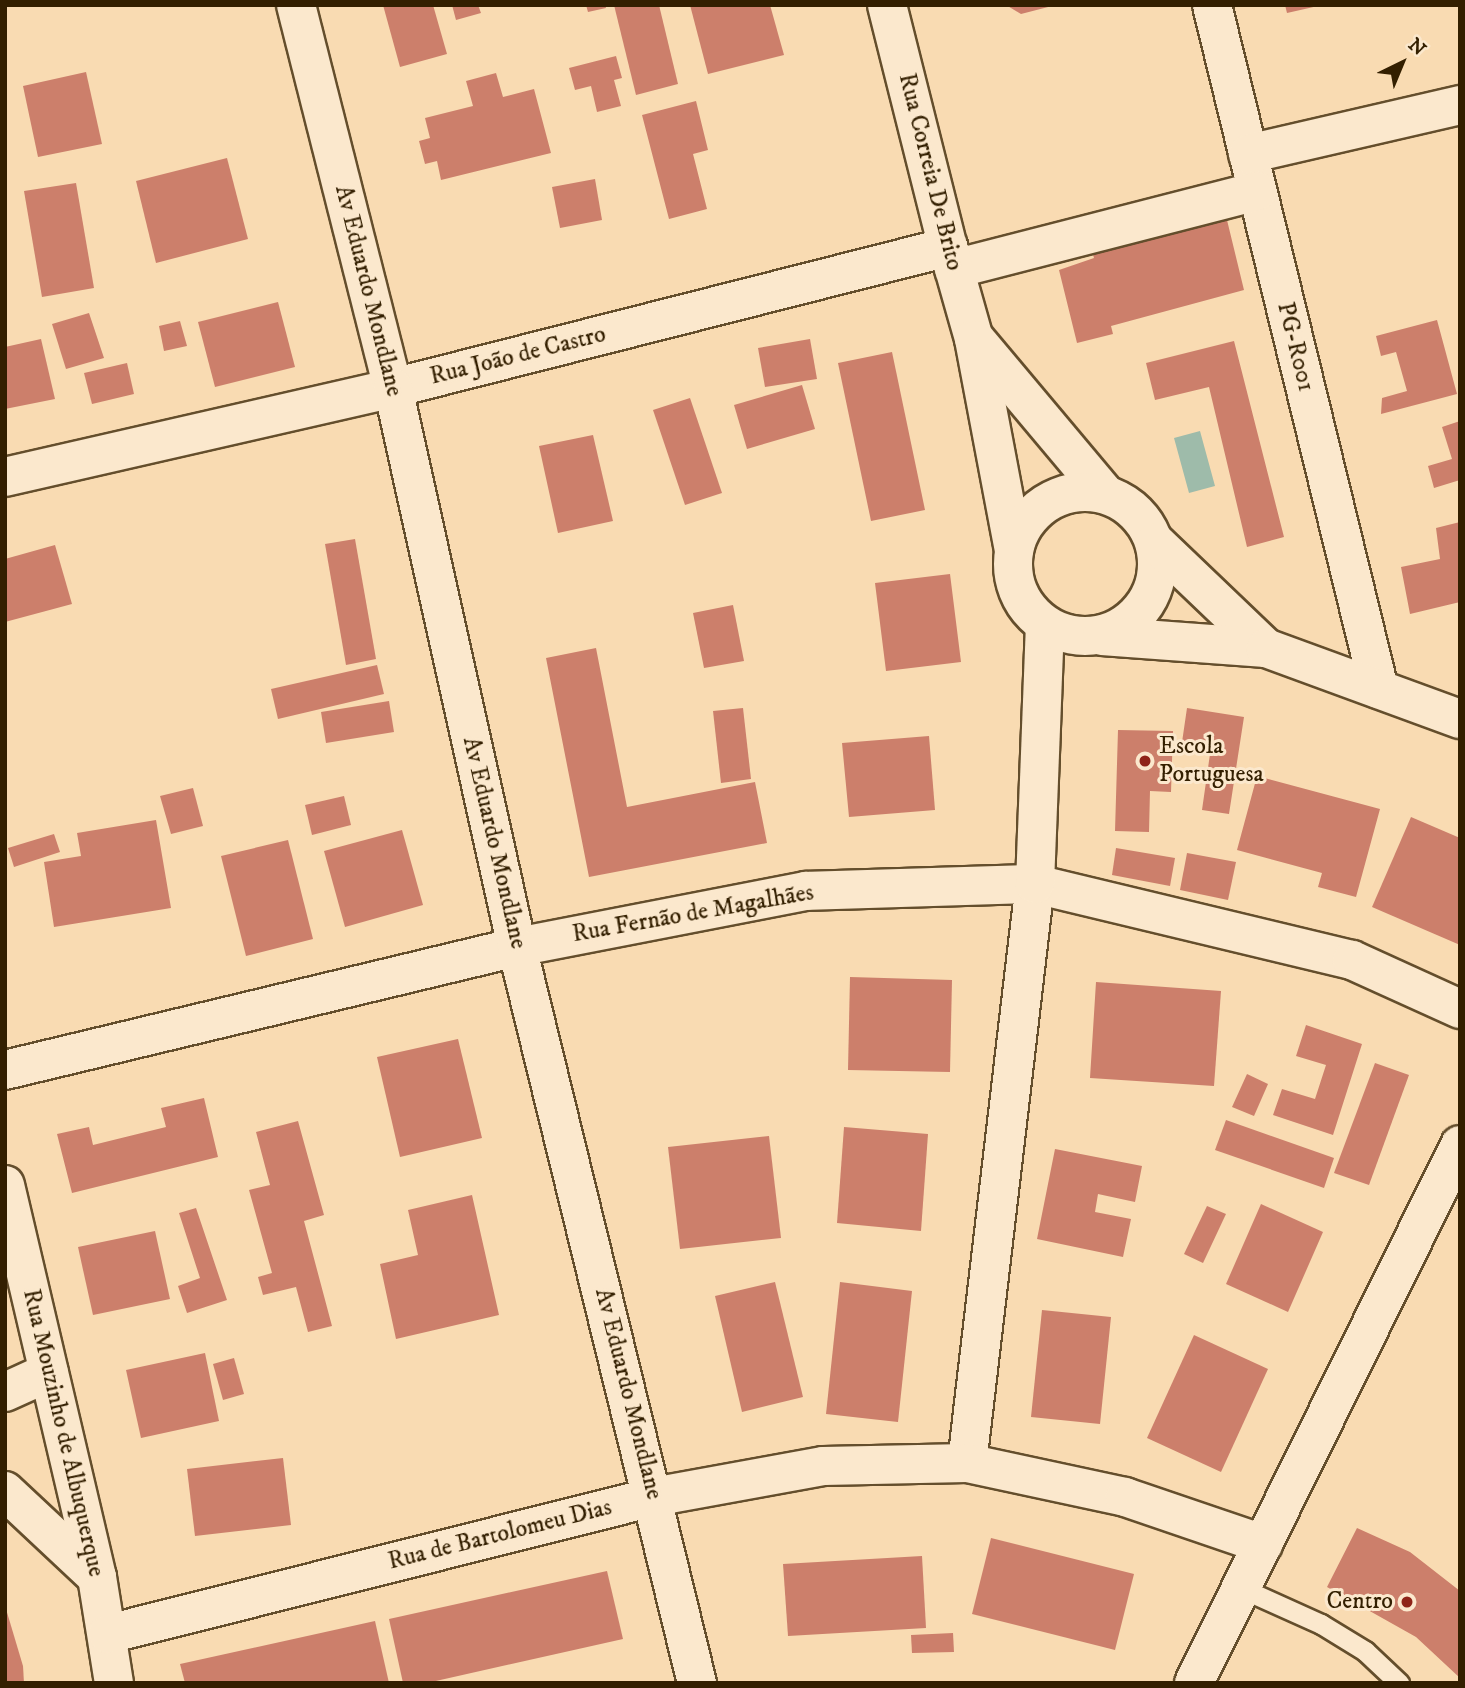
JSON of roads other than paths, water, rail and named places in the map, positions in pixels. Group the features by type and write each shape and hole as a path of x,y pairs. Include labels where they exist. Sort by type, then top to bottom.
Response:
{"street":[{"name":"Av Eduardo Mondlane","path":"296,5 393,388 517,947 697,1682"},
{"name":"Rua Correia De Brito","path":"887,5 974,339 1014,550"},
{"name":"PG-R001","path":"1212,5 1379,689"},
{"path":"1248,154 1460,105"},
{"name":"Rua João de Castro","path":"5,477 951,258 1257,191"},
{"path":"974,339 1105,494"},
{"path":"1266,648 1155,542 1144,521 1127,504 1105,494 1081,492 1058,497 1037,509 1022,528 1014,550 1013,571 1018,592 1029,610 1045,625 1082,637 1102,635 1266,648 1460,719"},
{"path":"1102,635 1124,626 1143,611 1154,590 1158,566 1155,542"},
{"path":"967,1463 1035,884 1045,625"},
{"name":"Rua Fernão de Magalhães","path":"5,1070 517,947 806,891 1035,884 1352,960 1460,1009"},
{"path":"1194,1683 1460,1145"},
{"name":"Rua Mouzinho de Albuquerque","path":"5,1185 96,1577 108,1634 114,1683"},
{"path":"5,1392 49,1373"},
{"name":"Rua de Bartolomeu Dias","path":"108,1634 653,1497 823,1466 967,1463 1125,1497 1263,1544"},
{"path":"5,1491 96,1577"}],"lane":[{"path":"1241,1588 1321,1624 1365,1651 1399,1683"}],"place":[{"name":"Escola Portuguesa","path":"1145,761"},
{"name":"Centro","path":"1407,1602"}]}
